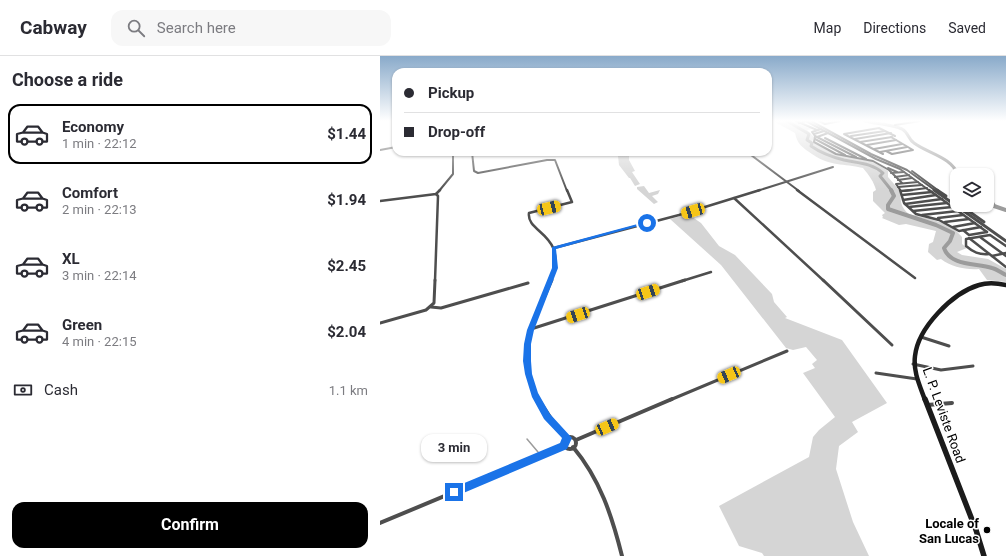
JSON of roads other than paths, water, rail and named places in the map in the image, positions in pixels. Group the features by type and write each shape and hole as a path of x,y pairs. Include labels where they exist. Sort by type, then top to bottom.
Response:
{"main road":[{"name":"L. P. Leviste Road","path":"984,556 976,530 917,379 913,364 917,345 936,314 960,295 981,284 999,283 1006,285"}],"street":[{"path":"819,144 836,154 873,161 898,173"},
{"path":"828,144 848,157"},
{"path":"832,144 859,159"},
{"path":"838,144 869,160"},
{"path":"833,148 844,144"},
{"path":"849,144 917,179 950,199"},
{"path":"860,144 883,154"},
{"path":"861,144 903,168 1006,240"},
{"path":"864,146 873,144"},
{"path":"874,149 900,144"},
{"path":"886,151 892,154 913,150 903,144"},
{"path":"880,152 907,147"},
{"path":"380,150 392,148"},
{"path":"380,201 436,194 453,174 453,156"},
{"path":"472,156 474,171 479,173 547,160 556,161 572,202 532,211 528,216 531,223 547,237 554,248 556,263 531,329 527,344 527,361 533,389 544,412 567,438"},
{"path":"752,156 915,278"},
{"path":"887,168 892,166"},
{"path":"554,248 674,216 833,167"},
{"path":"887,168 902,183"},
{"path":"892,173 904,172"},
{"path":"895,177 909,175"},
{"path":"898,180 917,179"},
{"path":"917,179 896,184 901,191 902,200 919,216 945,223 960,231 981,227"},
{"path":"917,179 922,185 950,205"},
{"path":"898,187 922,185"},
{"path":"901,191 927,188"},
{"path":"902,195 932,192"},
{"path":"380,323 425,311 431,307 434,302 438,196 436,194"},
{"path":"902,200 937,195"},
{"path":"734,198 892,345"},
{"path":"905,204 942,199"},
{"path":"909,207 947,203"},
{"path":"913,211 950,207"},
{"path":"919,216 950,211"},
{"path":"960,212 987,232 969,235 963,230"},
{"path":"969,212 1006,240"},
{"path":"934,219 963,215"},
{"path":"945,223 969,219"},
{"path":"952,227 975,223"},
{"path":"989,254 983,255 975,253 966,246 966,239 991,236 1006,246"},
{"path":"980,237 1005,254"},
{"path":"969,238 1006,267"},
{"path":"992,256 1005,254"},
{"path":"531,329 711,272"},
{"path":"431,307 442,308 528,283"},
{"path":"921,337 949,346"},
{"path":"573,447 576,440 787,351"},
{"path":"913,364 941,370 974,366"},
{"path":"876,373 917,379"},
{"path":"927,405 952,403"},
{"path":"567,438 572,437 576,440"},
{"path":"564,446 564,442 567,438"},
{"path":"564,446 568,449 573,447"},
{"path":"380,523 564,446"},
{"path":"573,447 588,464 601,489 611,515 622,556"}],"waterway":[{"path":"812,144 811,146 819,151 835,158 874,167 883,173 880,176 892,191"},
{"path":"916,144 939,156 954,168"},
{"path":"891,190 894,196 888,205 888,209 936,225 953,233 950,241 944,248 947,254 952,258 964,263 986,266 1006,275"},
{"path":"994,206 1006,210"},
{"path":"527,439 538,452"}],"place":[{"name":"Locale of San Lucas","path":"987,530"}]}
